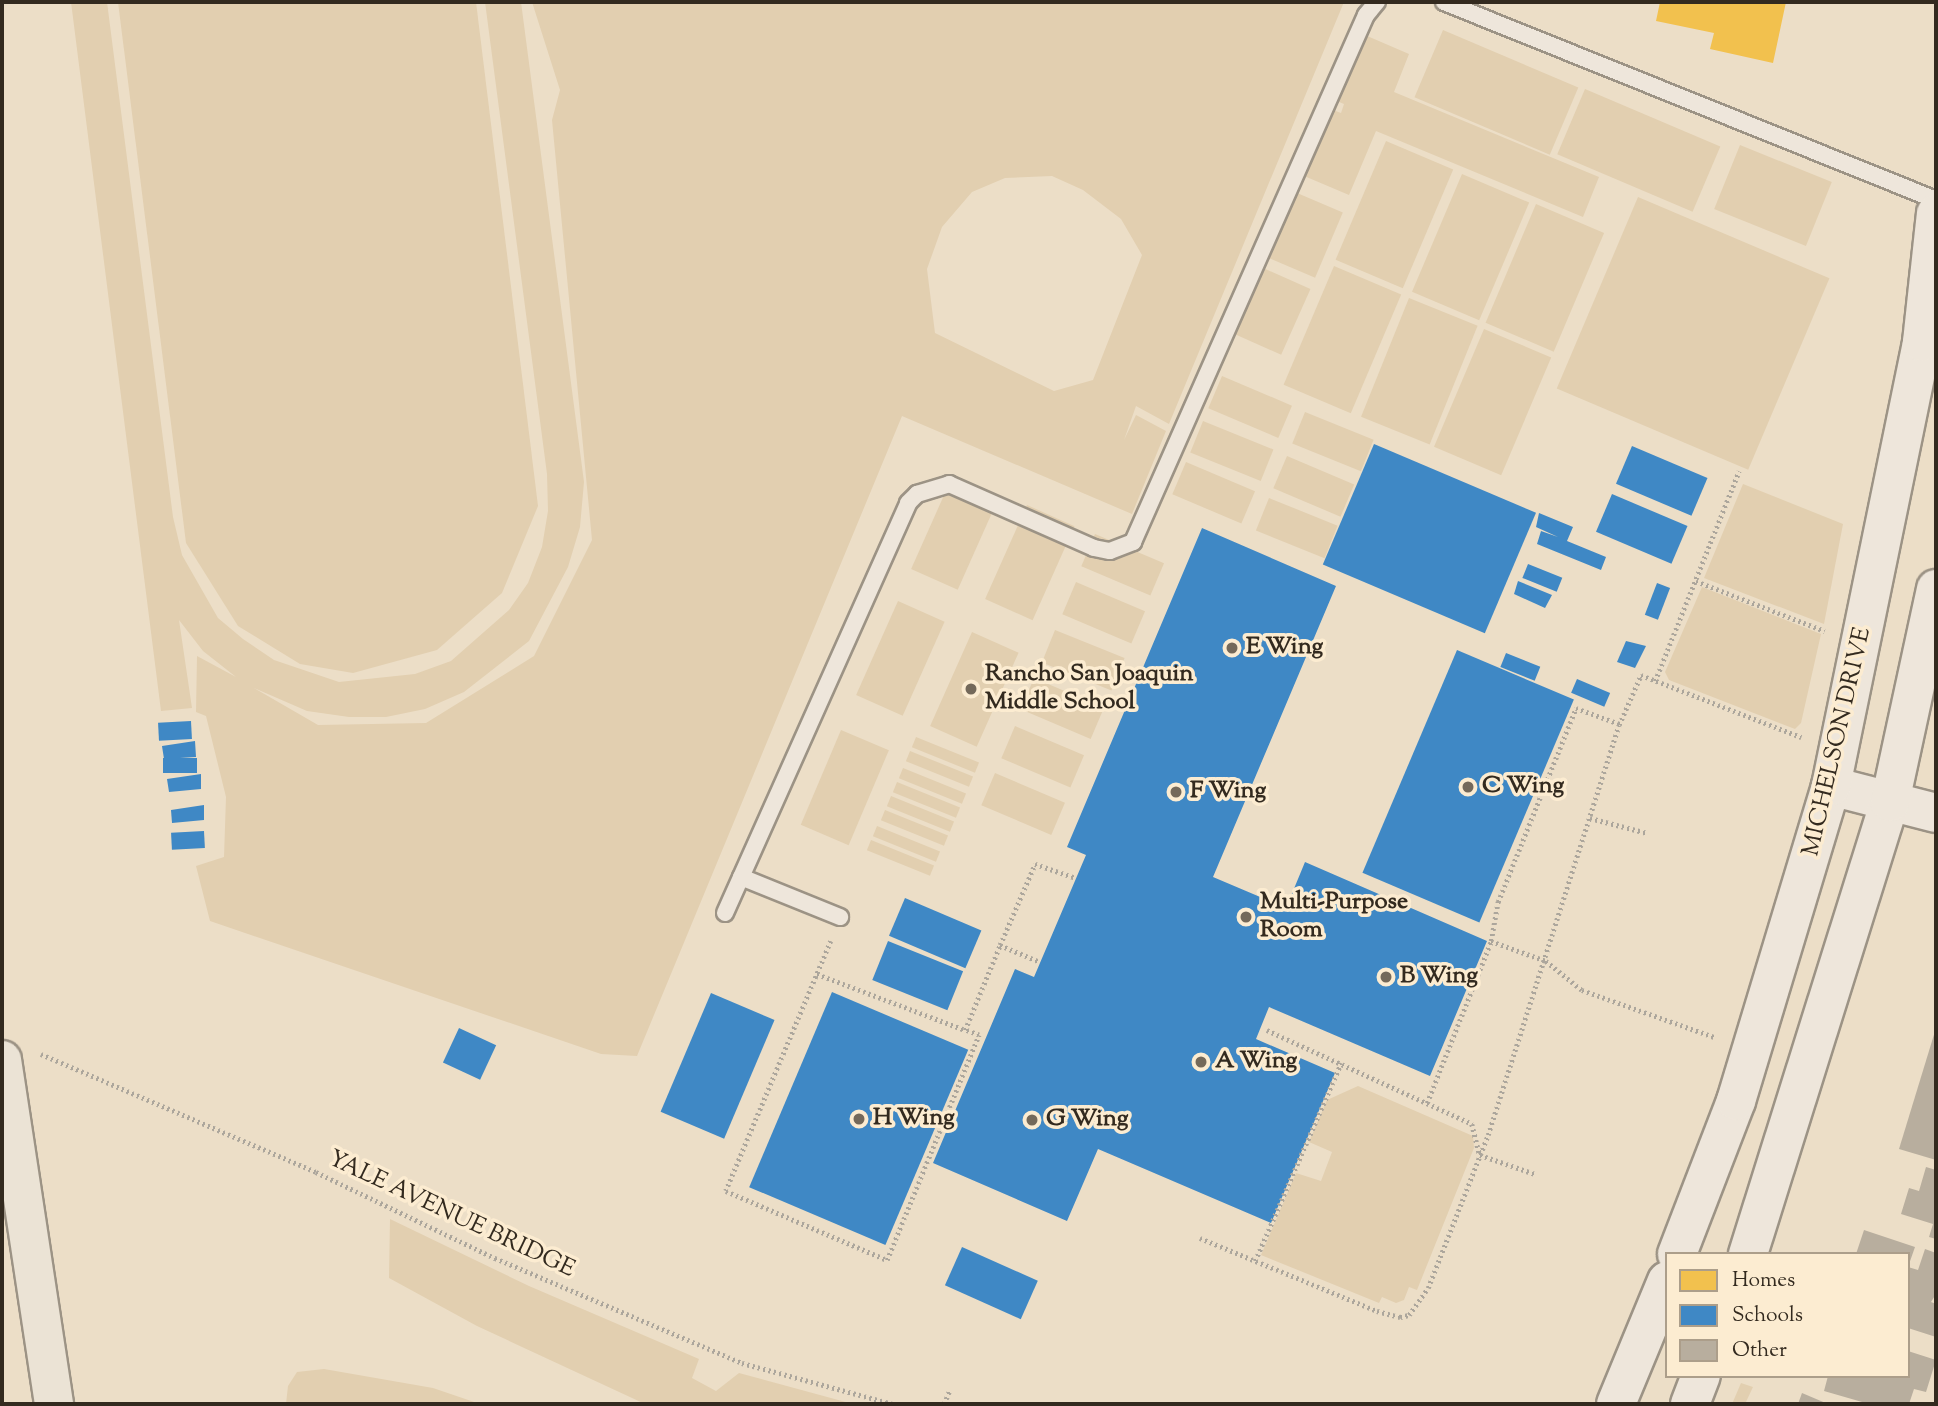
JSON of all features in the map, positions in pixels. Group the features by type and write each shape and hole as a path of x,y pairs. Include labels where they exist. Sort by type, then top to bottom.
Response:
{"highway":[{"path":"14,1054 54,1404"}],"main road":[{"name":"MICHELSON DRIVE","path":"1678,1252 1736,1101 1831,786 1920,355 1936,214"},
{"path":"1749,1252 1889,802 1936,589"},
{"path":"1831,786 1936,813"},
{"path":"1616,1404 1665,1287"},
{"path":"1690,1404 1700,1378"}],"lane":[{"path":"725,913 908,503 916,494 948,484 1094,548 1110,551 1133,542 1366,15 1377,2"},
{"path":"1444,2 1936,200"},
{"path":"741,877 841,917"}],"path":[{"path":"1655,681 1739,471"},
{"path":"1696,580 1828,632"},
{"path":"1200,1238 1377,1311 1400,1317 1409,1315 1428,1288 1480,1155 1546,961 1620,724 1641,675 1802,738"},
{"path":"1427,1103 1491,941 1498,902 1576,708 1620,724"},
{"path":"1590,818 1647,833"},
{"path":"965,1030 1035,864 1076,878"},
{"path":"817,974 979,1035 887,1260 726,1191 817,974 841,917"},
{"path":"1491,941 1546,961 1582,990 1714,1037"},
{"path":"1000,945 1040,961"},
{"path":"1267,1030 1472,1124 1480,1155"},
{"name":"YALE AVENUE BRIDGE","path":"14,1054 316,1172 495,1258 742,1363 893,1404"},
{"path":"1255,1261 1341,1063"},
{"path":"1480,1155 1535,1174"},
{"path":"944,1404 950,1389"}],"shaded area":[{"path":"71,2 107,2 173,517 182,555 218,618 243,639 274,660 339,682 415,674 451,661 509,610 528,583 542,547 548,511 547,474 485,2 521,2 584,482 580,527 568,567 529,641 464,692 425,709 386,717 349,717 307,711 254,688 318,725 426,723 534,656 592,540 552,120 560,90 532,2 1344,2 1169,424 1136,406 1124,440 1136,415 1166,431 1132,514 902,416 637,1056 601,1054 210,921 196,866 224,857 226,797 206,716 196,712 197,656 236,677 203,651 179,620 192,708 161,711","holes":["1052,176 1083,190 1121,219 1142,255 1093,380 1054,391 935,333 927,269 942,227 972,192 1005,178"]},
{"path":"118,2 476,2 538,506 502,593 437,650 353,673 300,664 238,626 186,543"},
{"path":"1351,29 1409,54 1394,92 1599,177 1583,217 1376,131 1349,195 1290,170 1317,104 1341,113 1344,104 1322,95"},
{"path":"1443,30 1578,87 1550,155 1414,97"},
{"path":"1585,89 1720,146 1693,212 1557,154"},
{"path":"1386,141 1453,170 1403,288 1336,260"},
{"path":"1740,145 1832,182 1806,246 1714,209"},
{"path":"1462,174 1529,203 1479,320 1412,292"},
{"path":"1283,187 1343,212 1315,278 1255,252"},
{"path":"1638,197 1829,278 1748,470 1557,388"},
{"path":"1536,204 1604,233 1554,352 1486,323"},
{"path":"1252,263 1310,289 1281,355 1223,329"},
{"path":"1334,266 1401,295 1351,413 1284,385"},
{"path":"1409,298 1478,326 1430,444 1361,417"},
{"path":"1484,329 1551,358 1501,475 1434,447"},
{"path":"1222,376 1292,406 1278,438 1208,408"},
{"path":"1305,412 1374,440 1361,471 1292,444"},
{"path":"1203,421 1273,449 1261,481 1190,453"},
{"path":"1287,456 1354,485 1341,517 1273,488"},
{"path":"1186,462 1255,491 1241,524 1172,494"},
{"path":"953,475 1000,496 958,590 911,569"},
{"path":"1743,484 1843,524 1824,624 1704,578"},
{"path":"1269,498 1338,526 1325,558 1256,530"},
{"path":"1027,505 1075,526 1033,620 985,599"},
{"path":"1095,534 1164,563 1150,596 1081,566"},
{"path":"1076,582 1145,611 1131,644 1062,614"},
{"path":"1702,587 1821,634 1801,723 1795,729 1669,680 1665,672"},
{"path":"898,601 945,622 903,716 856,695"},
{"path":"1055,630 1125,658 1111,691 1042,662"},
{"path":"972,632 1019,653 977,747 930,726"},
{"path":"1034,678 1104,708 1091,739 1021,709"},
{"path":"1015,726 1084,755 1070,788 1001,758"},
{"path":"841,730 889,750 849,845 801,825"},
{"path":"916,737 979,762 975,773 912,747"},
{"path":"910,751 973,776 969,787 906,761"},
{"path":"903,768 966,793 962,804 899,778"},
{"path":"995,773 1065,803 1051,835 981,805"},
{"path":"897,782 960,807 956,818 893,792"},
{"path":"891,796 954,821 950,832 887,806"},
{"path":"885,810 948,835 944,846 881,820"},
{"path":"877,826 940,851 936,862 873,836"},
{"path":"871,840 934,865 930,876 867,850"},
{"path":"1358,1086 1473,1136 1474,1148 1417,1290 1409,1287 1404,1300 1396,1303 1382,1297 1379,1303 1261,1255 1296,1173 1321,1181 1332,1152 1309,1142 1327,1100"},
{"path":"390,1219 529,1286 699,1359 692,1378 716,1391 739,1373 853,1404 645,1404 477,1326 389,1278"},
{"path":"324,1369 433,1388 480,1404 286,1404 288,1386 297,1372"},
{"path":"1741,1383 1753,1387 1745,1404 1732,1404"}],"building: Homes":[{"path":"1660,2 1786,2 1773,63 1710,49 1714,33 1656,21"}],"building: Schools":[{"path":"1374,444 1536,513 1485,633 1323,565"},
{"path":"1632,446 1707,478 1691,516 1616,484"},
{"path":"1612,494 1687,526 1671,564 1596,532"},
{"path":"1539,513 1573,527 1567,541 1606,557 1601,570 1537,544 1541,531 1558,537 1536,527"},
{"path":"1202,528 1336,586 1213,877 1286,908 1305,862 1487,941 1430,1076 1269,1007 1256,1039 1335,1073 1271,1223 1098,1149 1067,1221 933,1163 1015,969 1034,977 1086,855 1067,847"},
{"path":"1528,564 1562,578 1557,592 1522,578"},
{"path":"1518,581 1552,595 1545,608 1514,594"},
{"path":"1657,583 1670,588 1658,620 1645,615"},
{"path":"1626,641 1646,646 1635,668 1617,662"},
{"name":"C Wing","path":"1457,650 1574,700 1479,922 1362,873"},
{"path":"1506,653 1540,667 1535,681 1500,667"},
{"path":"1577,679 1610,693 1604,707 1571,693"},
{"path":"191,721 192,739 159,741 158,723"},
{"path":"195,741 196,757 164,759 162,746"},
{"path":"163,758 197,758 197,773 163,773"},
{"path":"201,774 201,789 169,792 167,779"},
{"path":"204,805 204,820 172,823 171,810"},
{"path":"204,831 205,848 172,850 171,833"},
{"path":"905,898 981,930 965,968 889,936"},
{"path":"888,941 963,971 947,1010 872,980"},
{"name":"H Wing","path":"832,992 968,1050 885,1245 749,1187"},
{"path":"711,993 775,1020 724,1139 661,1112"},
{"path":"459,1028 496,1045 480,1080 443,1062"},
{"path":"962,1247 1038,1281 1021,1319 945,1285"}],"building: Other":[{"path":"1936,1028 1936,1160 1899,1149"},
{"path":"1926,1167 1936,1170 1936,1239 1929,1237 1933,1224 1901,1214 1909,1188 1919,1191"},
{"path":"1864,1230 1915,1247 1910,1261 1910,1252 1857,1252"},
{"path":"1925,1249 1936,1253 1936,1294 1931,1302 1936,1304 1936,1337 1910,1329 1910,1268 1918,1270"},
{"path":"1910,1352 1936,1360 1926,1392 1914,1389 1909,1404 1869,1404 1824,1391 1827,1378 1910,1378"},
{"path":"1802,1393 1828,1404 1798,1404"}],"place":[{"name":"E Wing","path":"1232,648"},
{"name":"Rancho San Joaquin Middle School","path":"971,689"},
{"name":"C Wing","path":"1468,787"},
{"name":"F Wing","path":"1176,792"},
{"name":"Multi-Purpose Room","path":"1246,917"},
{"name":"B Wing","path":"1386,977"},
{"name":"A Wing","path":"1201,1062"},
{"name":"H Wing","path":"859,1119"},
{"name":"G Wing","path":"1032,1120"}]}
